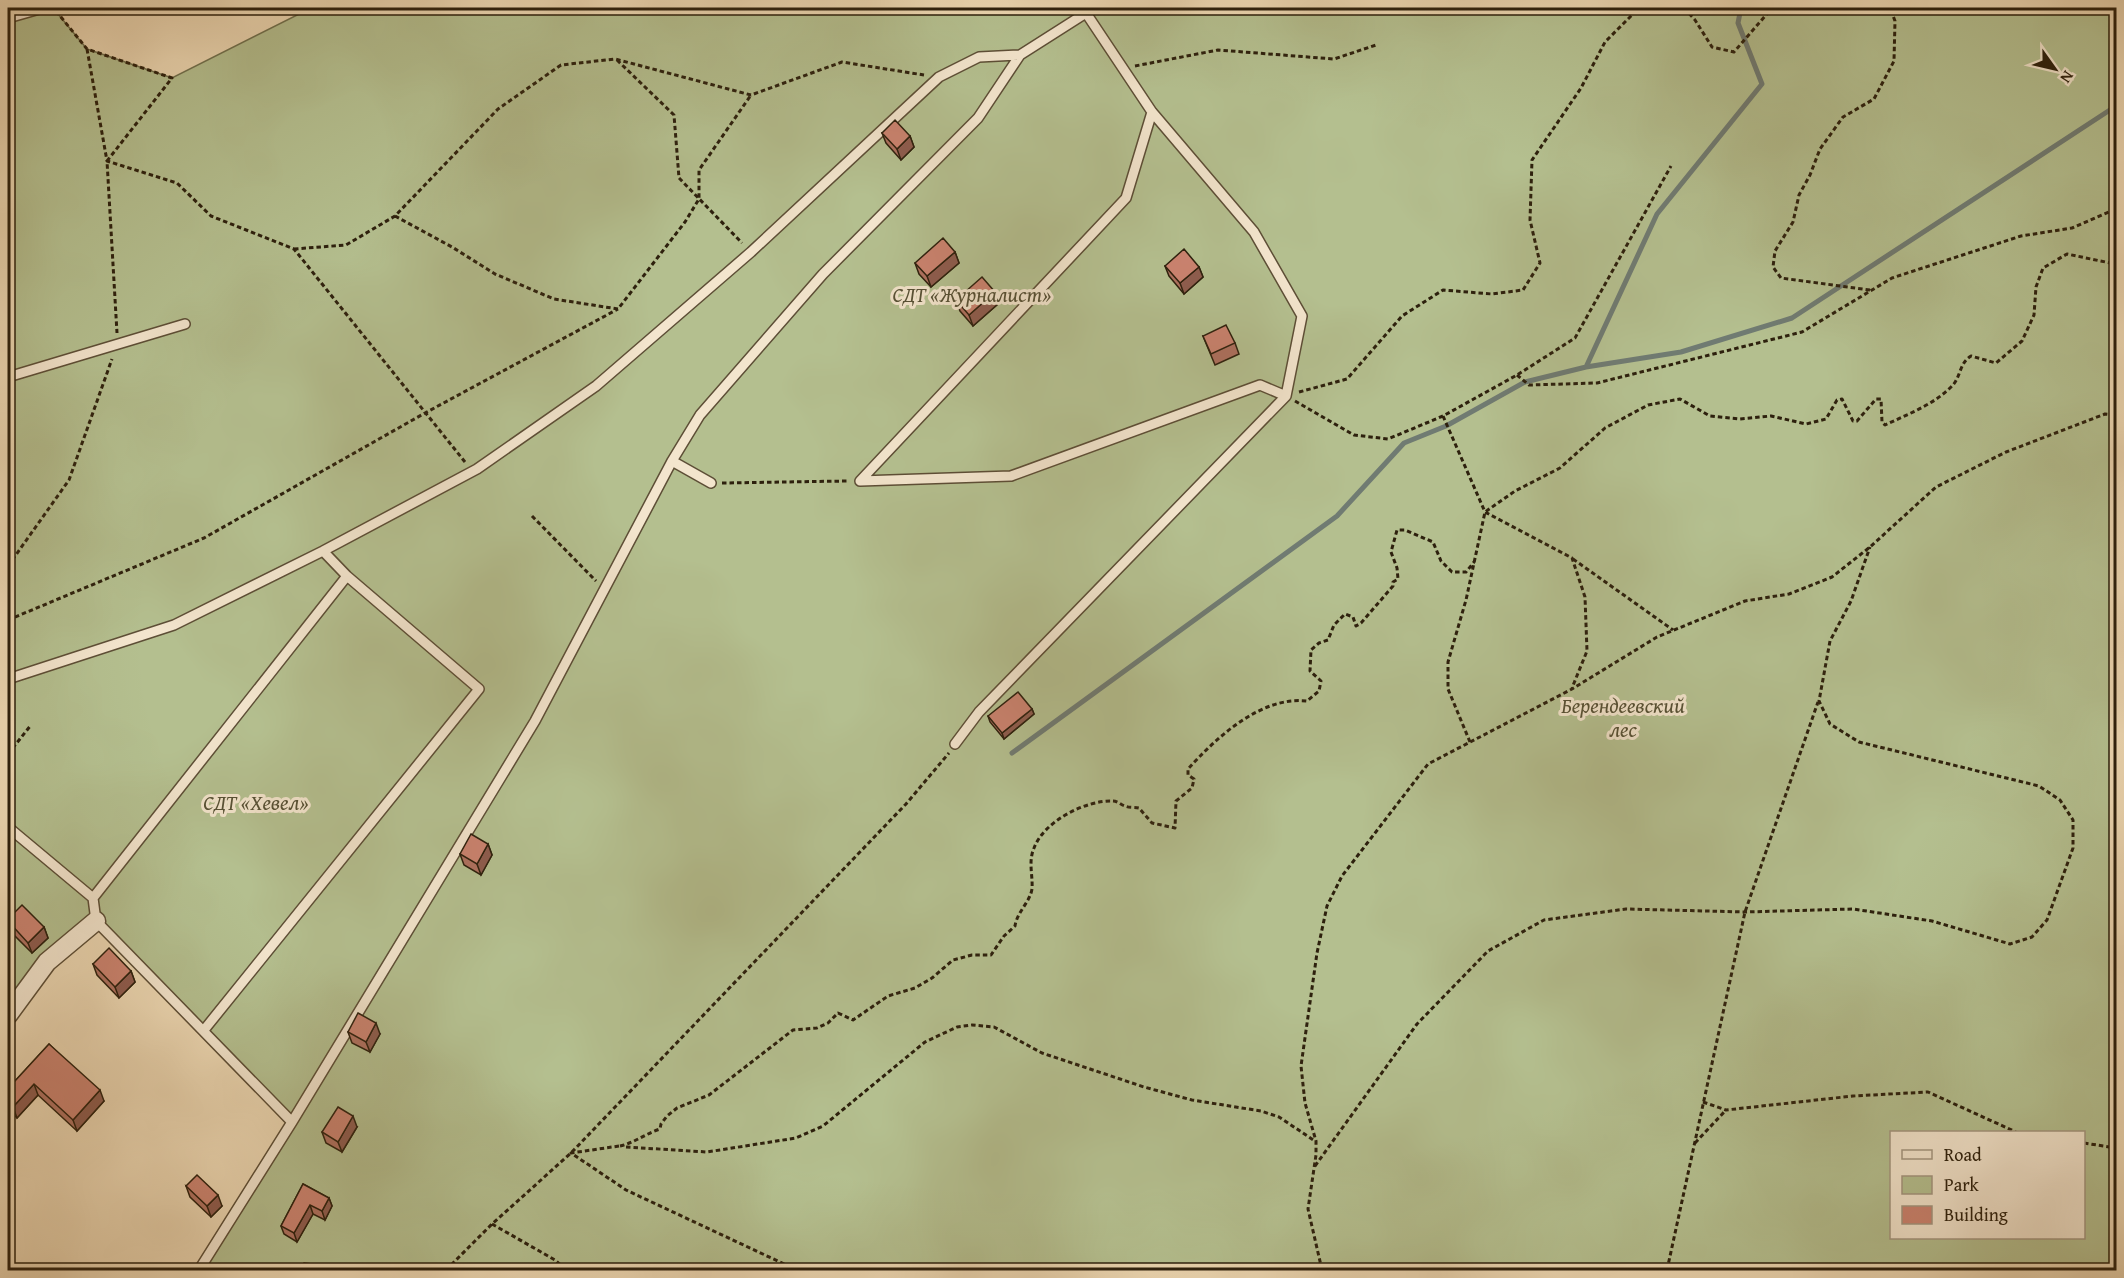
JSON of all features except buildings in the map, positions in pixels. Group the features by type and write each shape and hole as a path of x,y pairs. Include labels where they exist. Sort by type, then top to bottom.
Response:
{"street":[{"path":"8,1015 47,962 96,921"}],"lane":[{"path":"8,18 42,8"},
{"path":"200,1270 535,721 672,461 700,415 823,274 978,118 1020,55 1088,10 1121,68 1152,112 1254,232 1302,316 1286,396 979,712 955,744"},
{"path":"8,680 174,625 323,551 477,469 596,386 751,252 939,77 979,57 1020,55"},
{"path":"860,481 1126,198 1152,112"},
{"path":"8,377 185,324"},
{"path":"860,481 1011,476 1260,385 1286,396"},
{"path":"672,461 711,483"},
{"path":"204,1030 478,689 347,576 323,551"},
{"path":"93,898 347,576"},
{"path":"8,827 93,898 96,921 292,1122"}],"path":[{"path":"52,8 87,49 107,162 112,238"},
{"path":"1286,396 1347,379 1402,316 1443,290 1492,294 1523,290 1540,263 1530,220 1532,160 1581,88 1605,42 1639,8"},
{"path":"1684,8 1695,20 1712,47 1734,52 1772,8"},
{"path":"1872,291 1781,278 1773,267 1775,251 1793,222 1799,195 1810,176 1820,149 1843,117 1874,99 1894,61 1895,21 1892,13 1874,8"},
{"path":"1121,68 1218,50 1334,60 1376,45"},
{"path":"87,49 172,78 107,162"},
{"path":"107,162 177,183 211,216 294,249 346,245 395,216 498,109 561,65 615,59 751,95 842,63 939,77"},
{"path":"615,59 674,115 678,178 751,252"},
{"path":"8,620 204,538 424,413 618,309 685,222 699,199 699,170 751,95"},
{"path":"1286,396 1354,435 1388,439 1443,416 1517,375 1575,338 1671,166"},
{"path":"1517,375 1529,385 1597,383 1802,332 1892,278 2021,236 2072,228 2116,209"},
{"path":"395,216 495,274 544,295 554,299 618,309"},
{"path":"294,249 461,460 477,469"},
{"path":"1485,512 1515,491 1560,468 1605,428 1648,405 1680,399 1710,416 1740,419 1771,416 1806,424 1826,419 1837,400 1842,399 1853,421 1857,421 1876,399 1881,399 1882,422 1885,425 1924,407 1953,386 1965,359 1971,356 1996,363 2022,341 2034,315 2036,286 2043,268 2067,254 2115,264 2116,268"},
{"path":"1322,1270 1308,1209 1315,1166 1316,1141 1305,1102 1301,1066 1317,953 1327,906 1342,876 1428,764 1572,689 1657,637 1745,601 1789,594 1832,577 1870,547 1936,487 2006,452 2105,414 2116,415"},
{"path":"1443,416 1485,512 1466,600 1448,662 1448,688 1470,742"},
{"path":"8,566 69,480"},
{"path":"711,483 860,481"},
{"path":"1485,512 1572,558 1674,630"},
{"path":"532,516 603,589"},
{"path":"571,1153 633,1143 640,1136 660,1129 667,1116 677,1108 709,1095 794,1030 817,1028 828,1023 838,1013 853,1020 888,996 915,988 932,978 953,960 972,955 991,955 1004,936 1015,926 1017,917 1032,890 1030,866 1034,847 1048,828 1074,810 1091,802 1116,801 1126,807 1139,808 1152,823 1175,828 1176,801 1192,788 1194,779 1188,775 1188,769 1196,759 1235,725 1267,708 1294,699 1307,701 1319,692 1322,681 1310,671 1311,651 1319,643 1328,640 1334,625 1345,614 1353,617 1356,626 1361,623 1393,586 1393,582 1398,579 1391,552 1397,530 1405,530 1433,542 1441,561 1452,572 1466,572 1474,562"},
{"path":"1667,1270 1745,912 1819,701 1830,641 1851,601 1870,547"},
{"path":"1572,558 1585,597 1587,651 1572,689"},
{"path":"1315,1166 1417,1024 1488,951 1544,920 1626,909 1745,912 1853,909 1932,921 2010,944 2032,937 2047,920 2073,848 2073,820 2061,800 2039,786 1859,742 1830,724 1819,701"},
{"path":"8,754 32,725"},
{"path":"446,1270 492,1224 571,1153 906,804 955,744"},
{"path":"620,1146 707,1152 796,1138 823,1126 926,1042 957,1028 972,1025 994,1027 1042,1053 1144,1087 1192,1100 1261,1111 1279,1118 1316,1141"},
{"path":"1703,1102 1726,1110 1853,1096 1928,1092 2014,1131"},
{"path":"1694,1144 1726,1110"},
{"path":"2085,1143 2116,1148"},
{"path":"571,1153 626,1190 797,1270"},
{"path":"492,1224 555,1260 566,1270"}],"green space":[{"name":"Берендеевский лес","path":"8,8 53,8 87,49 172,78 311,8 2116,8 2116,1270 199,1270 292,1121 96,922 8,1015"}],"waterway":[{"path":"1586,367 1657,214 1762,84 1738,23 1741,8"},
{"path":"1012,753 1337,516 1404,443 1446,426 1525,382 1586,367 1681,352 1792,318 2116,106"}],"park label":[{"name":"СДТ «Журналист»","path":"972,295"},
{"name":"СДТ «Хевел»","path":"256,803"}]}
